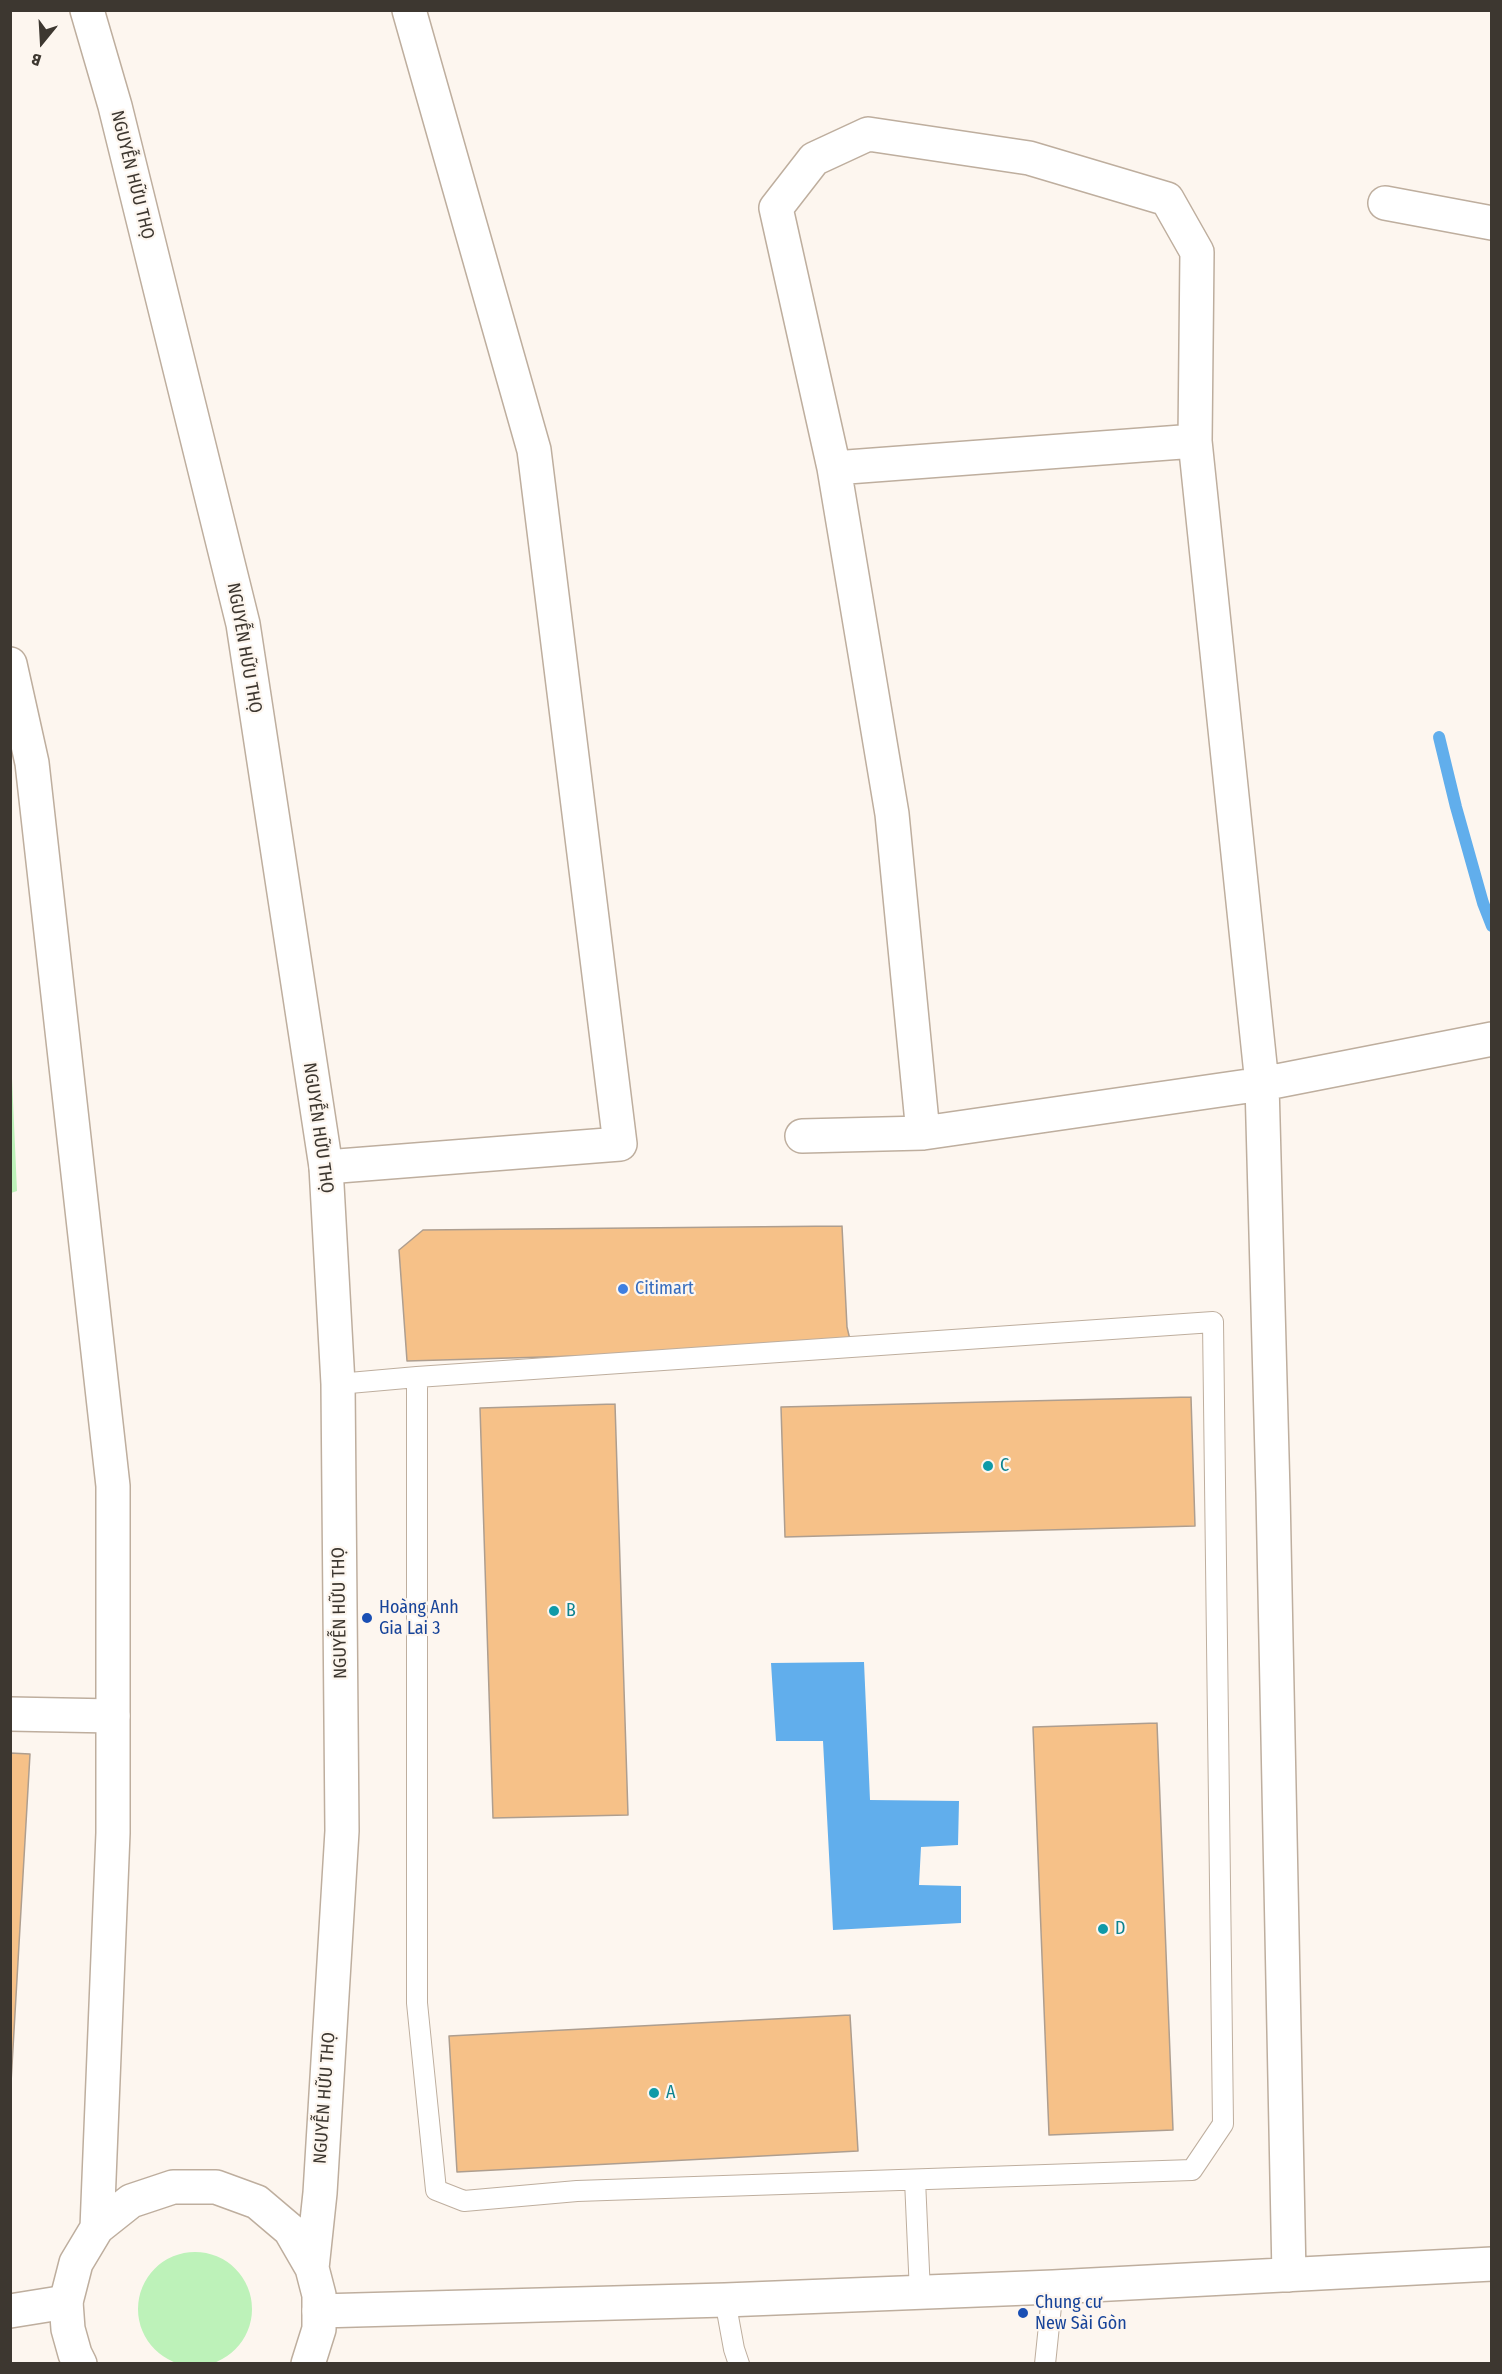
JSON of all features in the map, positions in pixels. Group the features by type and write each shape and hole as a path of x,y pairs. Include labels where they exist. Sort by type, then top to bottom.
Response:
{"street":[{"name":"NGUYỄN HỮU THỌ","path":"87,10 115,106 243,624 326,1167 338,1384 342,1831 320,2193 312,2268"},
{"path":"326,1167 620,1144 534,450 409,10"},
{"path":"923,1133 892,814 834,468 776,208 814,159 868,134 1029,158 1167,199 1197,252 1195,441 1262,1084 1288,2275"},
{"path":"1385,203 1491,223"},
{"path":"834,468 1195,441"},
{"path":"10,664 32,763 113,1486 113,1833 97,2228"},
{"path":"802,1136 923,1133 1262,1084 1491,1039"},
{"path":"10,1714 113,1716"},
{"path":"76,2360 68,2329 66,2302 76,2263 97,2228 131,2201 141,2197 173,2187 216,2187 257,2202 290,2230 312,2268 319,2295 319,2329 308,2364"},
{"path":"319,2311 920,2293 1491,2264"},
{"path":"10,2311 66,2302"}],"lane":[{"path":"338,1384 417,1377 1213,1322 1223,2124 1192,2170 577,2191 464,2201 436,2190 417,2003 417,1377"},
{"path":"915,2180 920,2293"},
{"path":"1045,2364 1053,2287"},
{"path":"725,2300 739,2364"}],"green space":[{"path":"11,1056 17,1191 10,1193"},
{"path":"195,2252 217,2257 235,2269 247,2287 252,2309 247,2331 235,2349 217,2361 195,2366 173,2361 155,2349 143,2331 138,2309 143,2287 155,2269 173,2257"}],"water":[{"path":"864,1662 870,1800 959,1801 958,1845 921,1847 919,1885 961,1886 961,1923 833,1930 823,1741 776,1741 771,1663"}],"building":[{"name":"Citimart","path":"842,1226 847,1327 852,1348 407,1361 399,1250 423,1230"},
{"name":"C","path":"1191,1397 1195,1526 785,1537 781,1407"},
{"name":"B","path":"615,1404 628,1815 493,1818 480,1408"},
{"name":"D","path":"1157,1723 1173,2130 1049,2135 1033,1727"},
{"path":"10,1753 30,1754 10,2100"},
{"name":"A","path":"850,2015 858,2151 457,2172 449,2036"}],"waterway":[{"path":"1439,737 1456,807 1483,903 1492,926"}],"place":[{"name":"Citimart","path":"623,1289"},
{"name":"C","path":"988,1466"},
{"name":"B","path":"554,1611"},
{"name":"Hoàng Anh Gia Lai 3","path":"367,1618"},
{"name":"D","path":"1103,1929"},
{"name":"A","path":"654,2093"},
{"name":"Chung cư New Sài Gòn","path":"1023,2313"}]}
